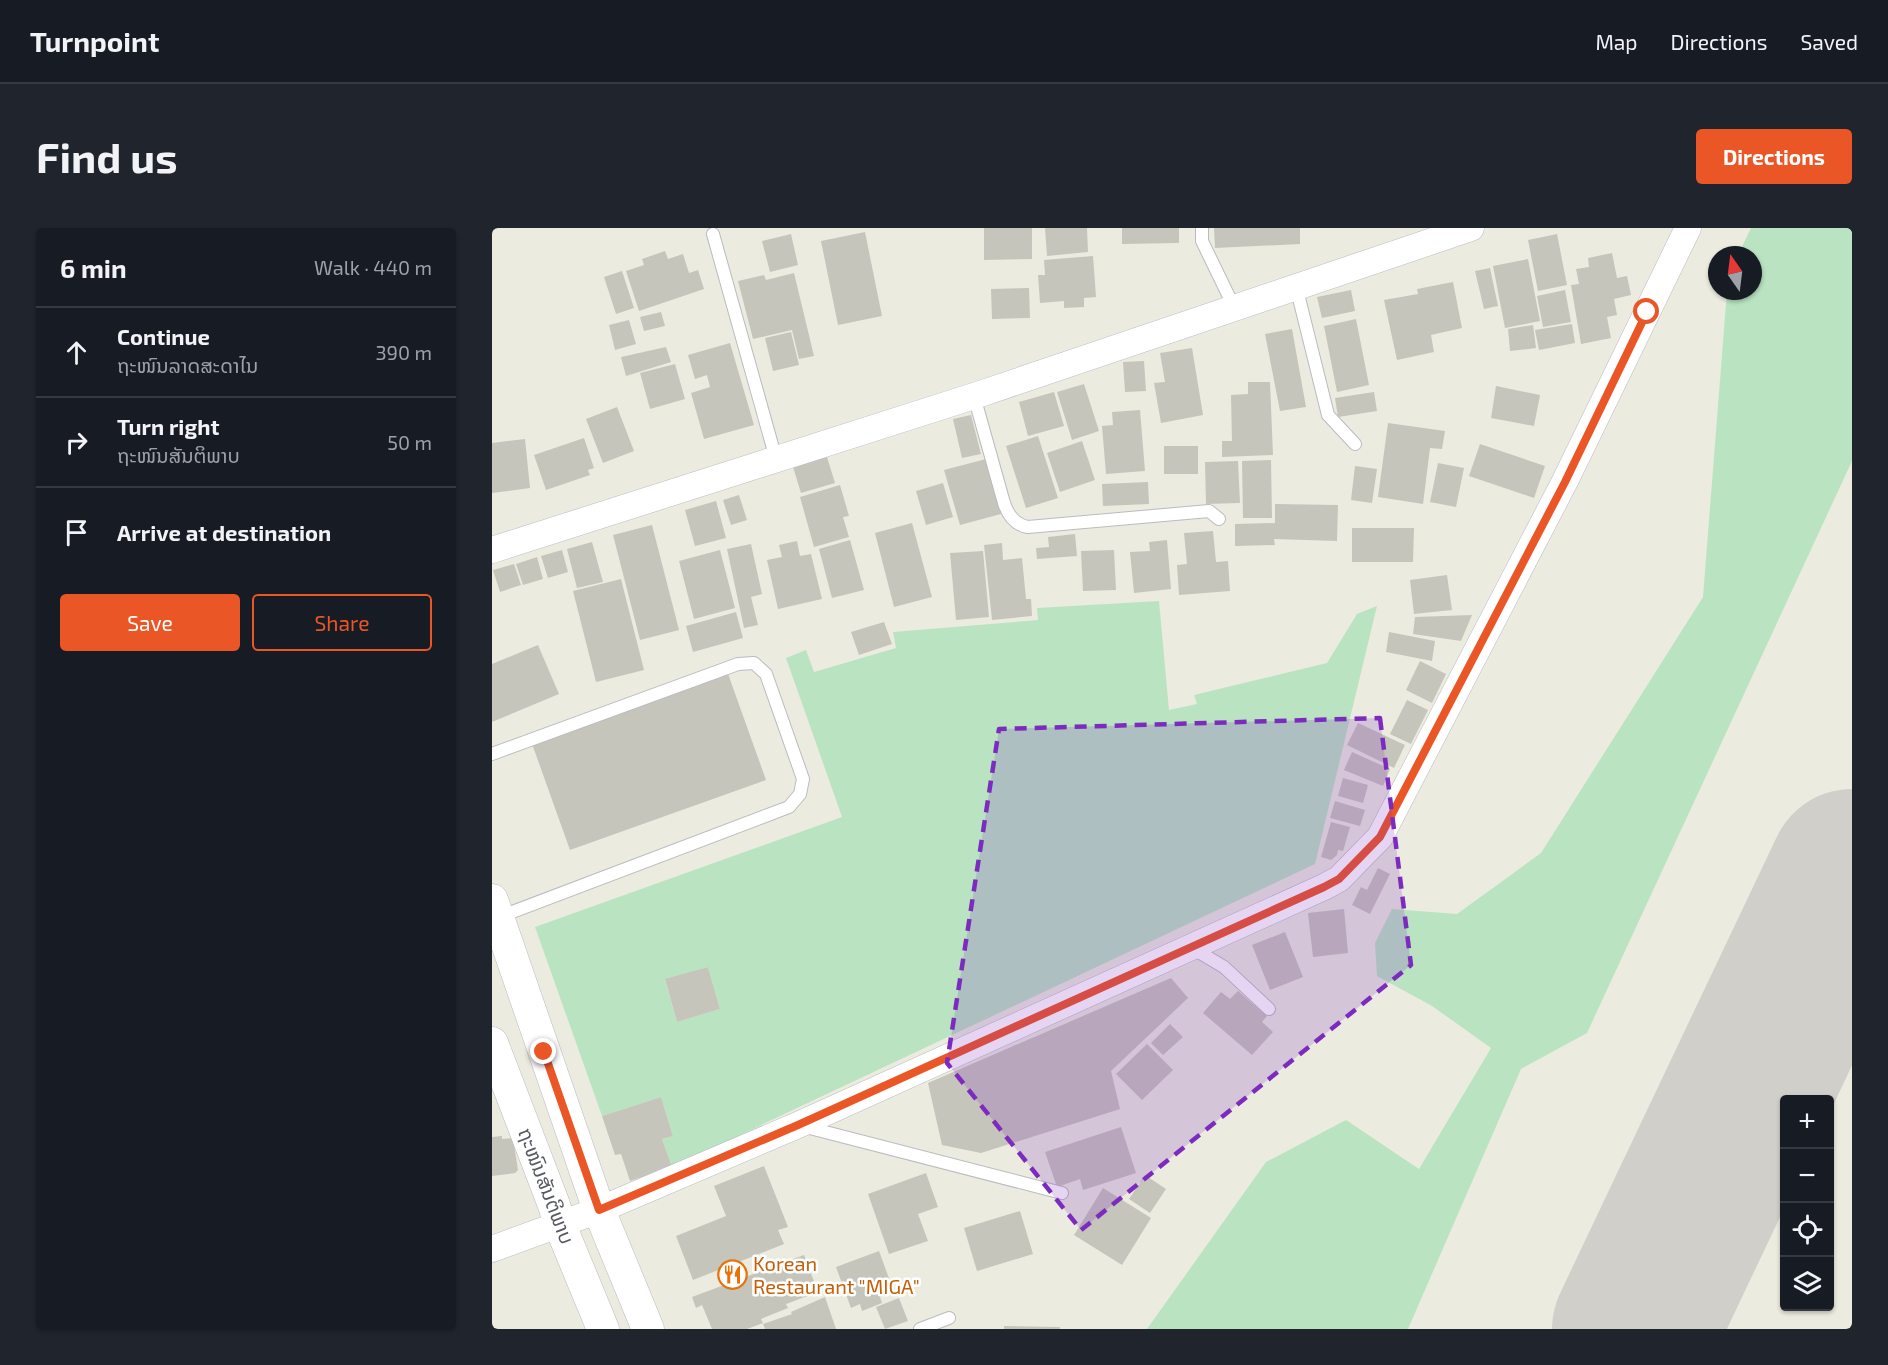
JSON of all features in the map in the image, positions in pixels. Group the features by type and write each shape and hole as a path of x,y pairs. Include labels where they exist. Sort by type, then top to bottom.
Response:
{"street":[{"path":"492,550 974,396 1471,228"},
{"path":"492,1249 599,1210 798,1125 1339,879 1380,837 1565,482 1688,228"},
{"name":"ຖະໜົນສັນຕິພາບ","path":"495,909 599,1210 648,1329"},
{"name":"ຖະໜົນສັນຕິພາບ","path":"492,1043 560,1225 603,1329"}],"lane":[{"path":"1202,228 1202,241 1234,308"},
{"path":"713,234 776,459"},
{"path":"1296,286 1328,415 1355,444"},
{"path":"974,396 1007,512 1018,524 1028,526 1209,511 1219,519"},
{"path":"492,754 738,664 754,663 766,674 803,778 800,794 789,807 495,909"},
{"path":"1191,948 1224,967 1269,1009"},
{"path":"798,1125 1062,1193"},
{"path":"920,1329 949,1318"}],"highlighted area":[{"path":"1380,718 1411,965 1081,1230 947,1063 999,729"}],"green space":[{"path":"1751,228 1852,228 1852,461 1587,1033 1521,1069 1408,1329 1147,1329 1266,1162 1346,1120 1419,1169 1491,1048 1432,1006 1377,976 1375,943 1392,909 1457,914 1541,853 1703,597 1726,300 1762,300 1762,246 1742,246"},
{"path":"1159,601 1169,710 1197,704 1194,695 1327,663 1357,614 1377,606 1315,864 672,1167 662,1139 673,1136 661,1097 602,1116 535,927 842,817 786,658 806,650 814,672 896,648 893,632 1038,620 1037,608","holes":["708,967 720,1009 677,1022 665,980"]}],"building":[{"path":"984,228 1032,228 1032,259 984,260"},
{"path":"1045,228 1087,228 1088,252 1047,256"},
{"path":"1122,228 1179,228 1179,243 1122,244"},
{"path":"1214,228 1300,228 1300,244 1215,248"},
{"path":"865,232 882,316 838,325 821,241"},
{"path":"791,234 798,265 770,272 762,241"},
{"path":"1557,234 1567,285 1538,291 1528,240"},
{"path":"665,251 668,259 683,254 689,273 698,270 704,289 639,311 626,271 644,265 642,259"},
{"path":"1612,253 1617,278 1627,276 1631,295 1614,299 1617,315 1607,317 1611,338 1581,344 1571,285 1579,284 1576,269 1589,267 1588,258"},
{"path":"1093,256 1096,297 1084,298 1084,307 1064,308 1064,301 1040,303 1038,275 1045,275 1044,260"},
{"path":"1528,259 1540,321 1505,328 1493,266"},
{"path":"1490,268 1498,306 1484,309 1475,271"},
{"path":"622,271 634,308 616,314 604,277"},
{"path":"794,273 814,356 799,359 792,330 753,339 738,281 764,275 766,280"},
{"path":"1453,282 1462,328 1431,335 1434,352 1397,360 1384,300 1418,294 1417,289"},
{"path":"1029,288 1030,318 992,319 991,289"},
{"path":"1351,290 1355,311 1322,318 1317,297"},
{"path":"1565,290 1571,322 1543,327 1537,296"},
{"path":"661,312 665,326 644,331 640,317"},
{"path":"1356,319 1369,385 1337,392 1324,326"},
{"path":"629,320 636,344 615,350 609,325"},
{"path":"1572,324 1575,343 1539,350 1535,330"},
{"path":"1533,325 1536,348 1510,351 1508,329"},
{"path":"1292,329 1306,407 1280,411 1265,334"},
{"path":"791,332 799,365 773,371 765,338"},
{"path":"730,343 754,425 704,439 691,393 710,387 707,375 695,379 688,355"},
{"path":"666,347 671,362 626,376 621,357"},
{"path":"1192,348 1203,415 1161,423 1154,383 1165,382 1160,353"},
{"path":"1144,361 1146,391 1125,392 1123,362"},
{"path":"675,364 685,399 650,409 640,373"},
{"path":"1248,382 1270,382 1273,455 1222,457 1222,441 1232,441 1231,395 1248,394"},
{"path":"1084,384 1099,431 1072,440 1057,392"},
{"path":"1496,386 1540,395 1534,426 1491,418"},
{"path":"1054,392 1064,426 1028,436 1019,402"},
{"path":"1374,392 1377,411 1338,417 1335,398"},
{"path":"617,407 634,451 603,463 586,419"},
{"path":"1140,410 1145,471 1106,474 1102,426 1113,425 1112,412"},
{"path":"971,415 981,454 962,458 953,419"},
{"path":"1388,423 1445,431 1442,449 1430,448 1423,504 1378,497"},
{"path":"1038,436 1058,498 1026,508 1006,446"},
{"path":"584,438 594,468 588,470 590,475 546,490 534,455"},
{"path":"525,439 530,488 492,493 492,443"},
{"path":"1082,441 1095,480 1060,492 1047,453"},
{"path":"1480,444 1545,466 1534,498 1469,476"},
{"path":"1164,446 1198,446 1198,474 1164,474"},
{"path":"827,457 835,483 801,493 793,467"},
{"path":"986,459 1001,514 960,525 944,470"},
{"path":"1271,460 1272,518 1243,518 1242,461"},
{"path":"1238,461 1240,503 1206,504 1205,462"},
{"path":"1438,463 1464,468 1456,507 1430,502"},
{"path":"1355,466 1377,469 1372,503 1351,500"},
{"path":"1148,482 1149,504 1103,506 1102,484"},
{"path":"943,483 953,517 926,525 916,491"},
{"path":"840,485 849,516 843,517 849,537 814,547 800,497"},
{"path":"739,495 747,520 731,525 723,500"},
{"path":"716,501 726,538 695,546 685,510"},
{"path":"1275,504 1338,505 1337,541 1274,539 1275,545 1235,546 1235,524 1275,523"},
{"path":"912,523 932,597 894,607 875,533"},
{"path":"652,525 679,630 640,640 613,535"},
{"path":"1352,528 1414,528 1413,562 1352,562"},
{"path":"1213,531 1216,562 1228,561 1230,591 1179,595 1177,565 1187,564 1184,533"},
{"path":"1075,534 1077,556 1037,559 1036,548 1049,547 1048,537"},
{"path":"850,540 864,590 832,598 819,549"},
{"path":"1167,540 1171,589 1134,593 1130,552 1150,551 1149,542"},
{"path":"797,541 800,556 811,554 822,599 778,609 767,560 782,557 779,545"},
{"path":"592,542 603,582 577,588 567,549"},
{"path":"1002,543 1003,560 1022,558 1026,599 1031,599 1032,616 992,620 984,545"},
{"path":"751,544 762,594 751,597 758,625 744,628 727,549"},
{"path":"562,550 568,572 548,578 541,556"},
{"path":"720,550 735,608 694,619 679,561"},
{"path":"1114,550 1116,590 1083,591 1081,551"},
{"path":"983,551 989,617 956,620 950,553"},
{"path":"537,557 543,579 523,585 516,564"},
{"path":"514,564 521,585 500,592 493,570"},
{"path":"1447,575 1452,610 1414,614 1410,580"},
{"path":"621,579 644,670 596,682 573,591"},
{"path":"736,612 743,638 693,652 686,626"},
{"path":"1472,615 1461,641 1413,634 1415,617"},
{"path":"884,622 892,644 859,655 851,632"},
{"path":"1389,632 1435,641 1432,661 1386,652"},
{"path":"538,645 559,694 492,722 492,664"},
{"path":"1420,661 1446,674 1432,703 1406,690"},
{"path":"727,671 766,780 570,850 531,741"},
{"path":"1407,700 1428,710 1411,744 1390,734"},
{"path":"1358,723 1405,745 1394,768 1347,745"},
{"path":"1352,752 1390,769 1383,786 1344,770"},
{"path":"1343,778 1368,785 1363,803 1338,796"},
{"path":"1335,801 1365,810 1360,826 1330,818"},
{"path":"1331,822 1350,827 1343,851 1338,850 1337,855 1331,860 1321,857"},
{"path":"1378,868 1390,874 1370,914 1352,905 1361,887 1367,890"},
{"path":"1344,909 1348,953 1313,957 1308,913"},
{"path":"1285,932 1303,977 1270,990 1252,945"},
{"path":"708,967 720,1009 677,1022 665,979"},
{"path":"1171,978 1188,998 1111,1071 1120,1109 981,1153 942,1145 928,1083"},
{"path":"1238,991 1267,1016 1262,1022 1273,1032 1252,1055 1203,1013 1221,992 1230,999"},
{"path":"1170,1024 1183,1037 1163,1055 1151,1043"},
{"path":"1147,1044 1173,1070 1142,1100 1116,1074"},
{"path":"661,1097 673,1136 662,1139 672,1167 630,1181 621,1154 615,1155 602,1116"},
{"path":"1121,1127 1136,1173 1083,1190 1080,1179 1057,1187 1045,1152"},
{"path":"502,1136 502,1139 513,1138 518,1170 515,1173 492,1176 492,1137"},
{"path":"764,1166 788,1227 778,1230 784,1244 693,1280 676,1236 726,1216 714,1186"},
{"path":"926,1173 938,1207 918,1214 928,1241 889,1254 868,1194"},
{"path":"1145,1175 1166,1189 1150,1213 1129,1199"},
{"path":"1103,1188 1151,1218 1122,1265 1074,1235"},
{"path":"1020,1211 1033,1254 977,1271 964,1228"},
{"path":"879,1251 894,1292 880,1297 882,1303 862,1311 860,1304 851,1308 836,1267"},
{"path":"804,1255 818,1292 786,1304 788,1308 761,1319 763,1323 747,1329 712,1329 702,1305 696,1308 692,1297"},
{"path":"825,1297 836,1329 765,1329 763,1324 792,1314 791,1312"},
{"path":"899,1298 908,1321 885,1329 876,1307"},
{"path":"1004,1326 1060,1327 1060,1329 1004,1329"}],"runway":[{"path":"1635,1329 1852,872"}],"place":[{"name":"Korean Restaurant \"MIGA\"","path":"732,1275"}],"route":[{"path":"544,1052 599,1210 798,1125 1339,879 1380,837 1565,482 1647,312"}]}
